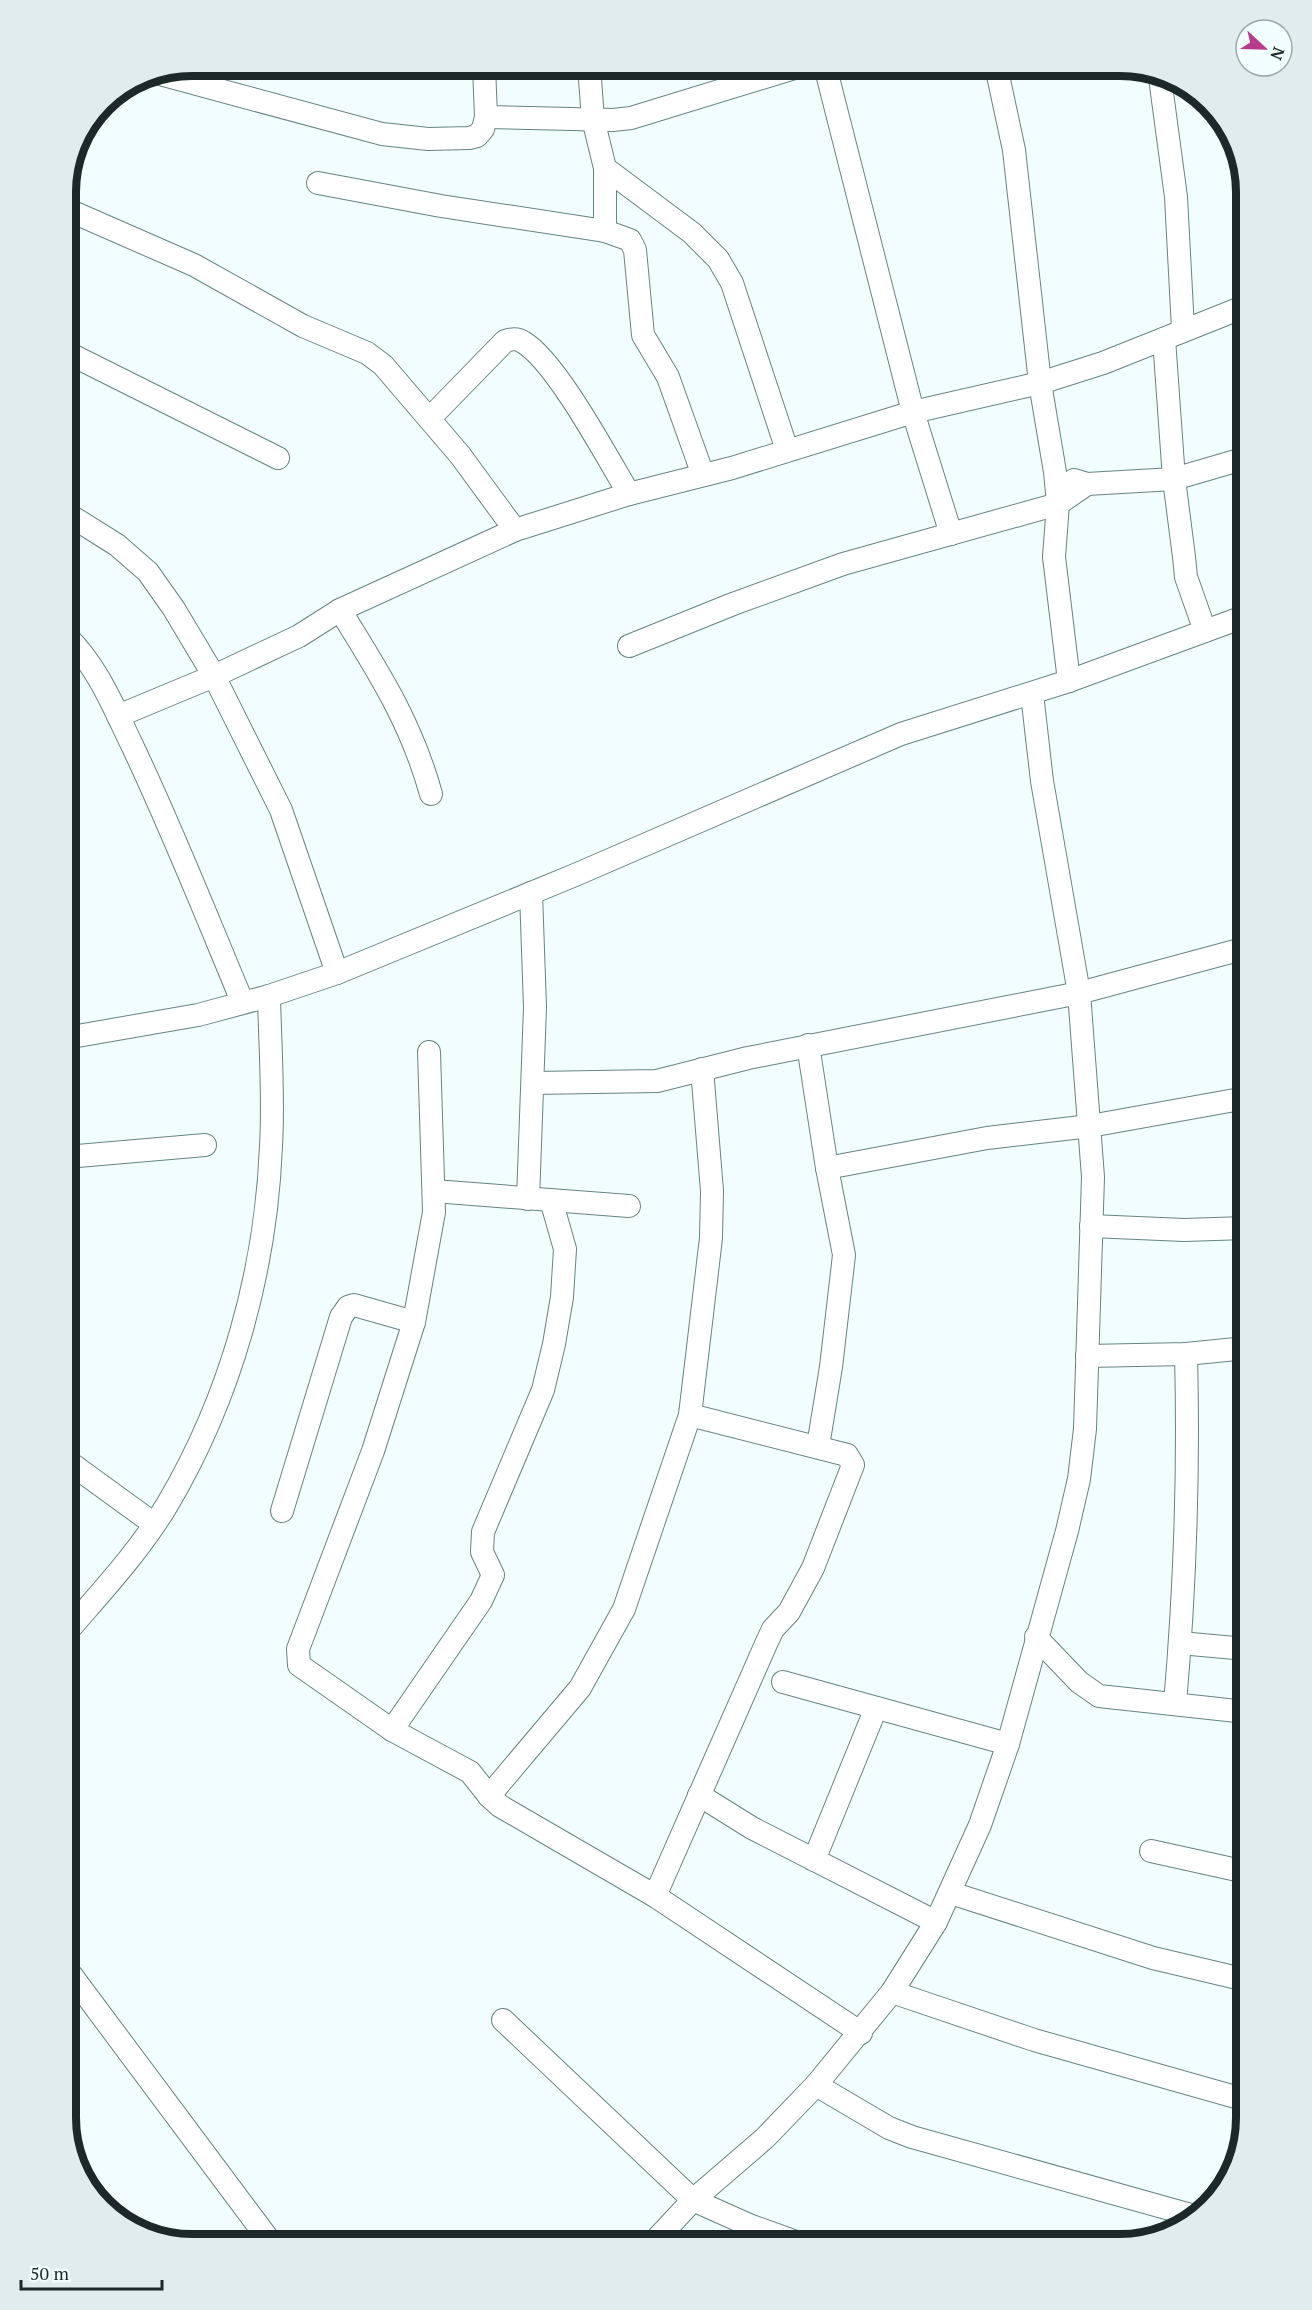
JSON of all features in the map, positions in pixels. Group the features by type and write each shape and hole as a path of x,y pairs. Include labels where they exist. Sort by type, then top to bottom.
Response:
{"street":[{"path":"174,78 405,138 470,138 483,129 486,117 484,76"},
{"path":"590,76 593,119 605,168 605,231"},
{"path":"486,117 632,118 735,77"},
{"path":"828,77 913,412 951,534"},
{"path":"998,77 1014,150 1040,383 1055,472 1058,504 1054,556 1069,681"},
{"path":"1161,84 1176,197 1173,479 1186,577 1205,631"},
{"path":"605,168 692,233 718,259 732,283 787,450"},
{"path":"318,183 441,206 605,231 626,237 633,243 643,335 668,377 703,475"},
{"path":"77,214 194,265 303,326 367,353 383,365 430,418 515,530"},
{"path":"118,716 214,676 299,636 340,610 515,530 629,494 703,475 913,412 1040,383 1103,363 1236,310"},
{"path":"430,418 506,341 513,338 522,340 534,350 578,409 629,494"},
{"path":"77,357 278,458"},
{"path":"1055,472 1087,484 1173,479 1236,461"},
{"path":"629,646 733,604 843,564 1058,504 1087,484"},
{"path":"77,520 117,545 148,572 174,609 214,676 281,810 337,973"},
{"path":"340,610 397,703 420,753 431,794"},
{"path":"77,1036 198,1015 242,1001 269,996 337,973 531,893 901,734 1032,694 1236,620"},
{"path":"77,650 98,678 118,716 171,829 242,1001"},
{"path":"662,2234 693,2200 765,2138 816,2085 861,2033 892,1992 936,1922 981,1826 1008,1744 1067,1530 1079,1479 1085,1429 1093,1177 1079,993 1042,781 1032,694"},
{"path":"528,1199 534,1083 531,893"},
{"path":"534,1083 657,1081 808,1045 1079,993 1236,951"},
{"path":"76,1621 132,1557 197,1450 225,1386 246,1319 262,1229 272,1146 269,996"},
{"path":"808,1045 826,1168 844,1255 834,1346 818,1446"},
{"path":"429,1052 434,1212 414,1322 373,1451 298,1649 299,1665 392,1730 470,1772 500,1806 655,1896 861,2033"},
{"path":"489,1796 580,1688 624,1609 690,1415 711,1238 712,1191 702,1069"},
{"path":"826,1168 987,1138 1090,1126 1236,1100"},
{"path":"76,1156 205,1145"},
{"path":"434,1191 629,1206"},
{"path":"392,1730 481,1601 493,1575 482,1552 483,1532 543,1390 562,1297 565,1249 551,1200"},
{"path":"1090,1226 1184,1230 1236,1228"},
{"path":"282,1511 341,1317 348,1307 354,1305 414,1322"},
{"path":"1087,1356 1186,1354 1236,1349"},
{"path":"1175,1704 1180,1643 1188,1431 1186,1354"},
{"path":"655,1896 773,1629 789,1612 813,1568 852,1471 852,1460 847,1455 690,1415"},
{"path":"76,1468 154,1524"},
{"path":"1036,1637 1078,1682 1099,1696 1236,1711"},
{"path":"1180,1643 1236,1648"},
{"path":"783,1682 1008,1744"},
{"path":"814,1860 876,1708"},
{"path":"699,1796 752,1828 936,1922"},
{"path":"1151,1851 1236,1870"},
{"path":"951,1893 1153,1958 1236,1978"},
{"path":"76,1981 264,2233"},
{"path":"892,1992 1034,2040 1236,2097"},
{"path":"503,2020 693,2200 745,2234"},
{"path":"816,2085 889,2128 912,2137 1185,2213"}]}
